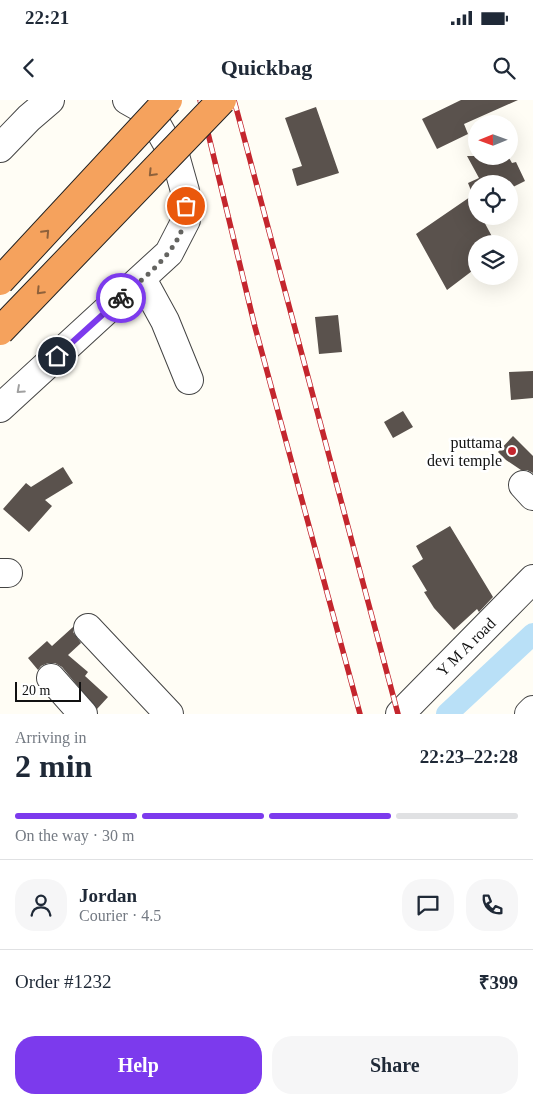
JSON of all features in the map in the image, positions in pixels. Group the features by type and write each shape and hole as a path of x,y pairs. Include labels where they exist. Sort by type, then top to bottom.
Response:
{"highway":[{"path":"0,281 168,100"},
{"path":"0,331 222,100"}],"street":[{"path":"0,148 22,109 50,100"},
{"path":"0,408 169,253 186,220 185,191 176,159 150,112 127,100"},
{"path":"142,279 165,321 189,380"},
{"name":"Y M A road","path":"400,714 533,579"},
{"path":"88,628 169,714"},
{"path":"51,678 83,714"},
{"path":"529,714 533,710"}],"building":[{"path":"461,100 518,100 484,115 468,115 468,122 464,124 468,134 437,149 422,119"},
{"path":"316,107 339,173 297,186 292,169 302,166 285,118"},
{"path":"472,165 517,165 525,181 518,184 518,175 477,175"},
{"path":"468,198 468,225 486,225 491,235 468,235 468,274 447,290 416,234"},
{"path":"338,315 342,352 319,354 315,317"},
{"path":"533,371 533,398 511,400 509,372"},
{"path":"403,411 413,427 393,438 384,422"},
{"path":"513,436 533,456 533,473 521,470 498,452"},
{"path":"63,467 73,483 45,500 52,506 29,532 3,509 26,483 31,487"},
{"path":"450,526 493,597 479,612 477,609 454,630 434,608 424,592 427,591 412,566 423,559 416,546"},
{"path":"73,627 73,632 81,643 68,655 88,672 85,676 108,697 97,709 62,667 55,663 48,663 41,666 38,670 28,658 47,641 52,646"}],"waterway":[{"path":"447,714 533,634"},
{"path":"454,706 456,714"}],"railway":[{"path":"200,100 255,327 360,714"},
{"path":"234,100 398,714"}],"way so far":[{"path":"121,298 169,253 186,220 186,206"}],"place":[{"name":"puttama devi temple","path":"512,451"}],"route":[{"path":"57,356 121,298"}]}
